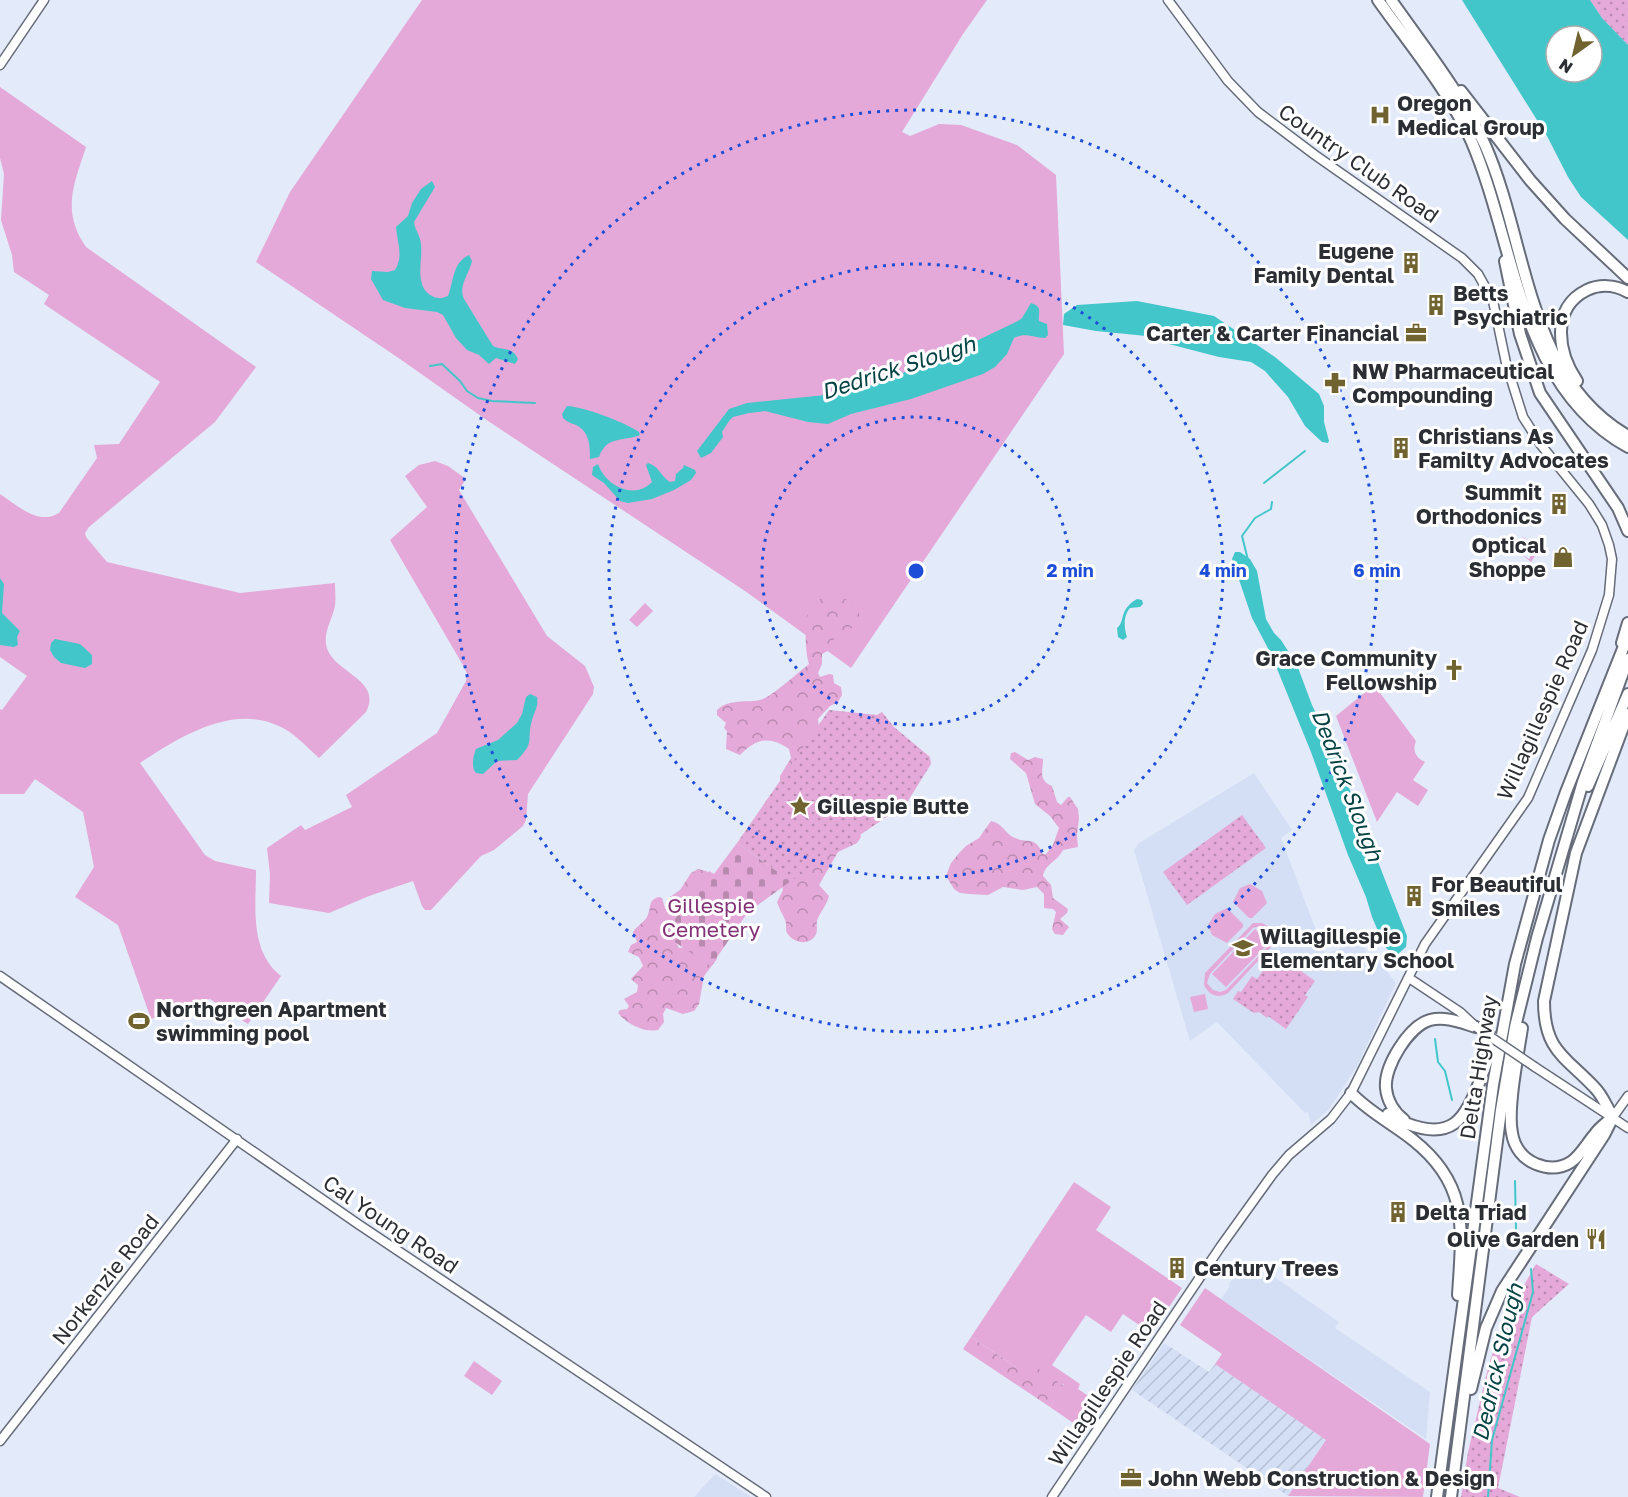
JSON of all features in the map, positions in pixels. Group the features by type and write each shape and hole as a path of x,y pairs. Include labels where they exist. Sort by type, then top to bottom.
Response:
{"highway":[{"path":"1378,0 1443,91 1470,138 1484,172 1539,346 1562,388 1584,416 1614,440 1628,447"},
{"path":"1391,0 1471,117 1497,177 1548,344 1570,383 1594,409 1628,436"},
{"path":"1436,63 1460,89 1530,180 1564,219 1628,278"},
{"path":"1494,208 1520,334 1540,393 1618,508 1628,531"},
{"path":"1594,409 1574,377 1563,351 1560,330 1562,317 1574,298 1592,288 1613,286 1628,292"},
{"path":"1623,658 1628,623"},
{"path":"1566,836 1628,636"},
{"name":"Delta Highway","path":"1437,1497 1492,1085 1515,964 1550,840 1623,658"},
{"path":"1566,836 1628,694"},
{"path":"1613,1117 1597,1090 1554,1047 1545,1024 1544,1001 1576,852 1628,714"},
{"name":"Delta Highway","path":"1451,1493 1504,1087 1520,1004 1566,836"},
{"path":"1537,938 1524,1013 1511,1113 1512,1134 1516,1145 1523,1156 1534,1164 1553,1168 1565,1165 1573,1160 1595,1133 1613,1117"},
{"path":"1351,1093 1363,1097 1396,1120 1425,1130 1455,1124 1467,1112 1486,1064 1515,964"},
{"path":"1408,1124 1391,1105 1386,1088 1389,1068 1405,1040 1426,1022 1437,1018 1476,1027"},
{"path":"1351,1093 1433,1158 1455,1192 1461,1228 1455,1363"},
{"path":"1451,1493 1471,1389 1484,1335 1494,1307 1522,1258 1604,1135 1613,1117"}],"main road":[{"path":"0,65 44,0"},
{"name":"Country Club Road","path":"1168,0 1228,81 1258,112 1473,267 1493,301 1506,363"},
{"name":"Willagillespie Road","path":"1052,1497 1215,1255 1272,1175 1289,1155 1331,1119 1351,1093 1425,944 1528,798 1592,650 1609,595 1612,559 1602,525 1589,504 1541,445 1523,417 1506,363"},
{"name":"Cal Young Road","path":"0,976 479,1306 766,1497"},
{"path":"1409,978 1460,1012 1476,1027 1628,1128"},
{"path":"1613,1117 1628,1096"},
{"name":"Norkenzie Road","path":"0,1441 237,1139"}],"shaded area":[{"name":"Willagillespie Elementary School","path":"1254,773 1292,830 1281,838 1325,954 1362,941 1367,955 1375,956 1396,983 1357,1066 1330,1108 1311,1125 1308,1112 1305,1113 1217,1022 1190,1041 1134,850 1139,843"},
{"path":"1243,1266 1261,1279 1267,1272 1339,1322 1335,1328 1430,1392 1426,1439 1221,1299 1230,1286 1228,1285"},
{"path":"1164,1343 1209,1372 1215,1364 1326,1440 1288,1496 1132,1390"},
{"path":"715,1474 717,1475 751,1497 694,1497"}],"green space":[{"path":"422,0 987,0 902,132 910,136 939,124 961,125 1017,145 1056,175 1064,354 851,668 745,591 488,421 256,262 290,192"},
{"path":"1590,0 1628,0 1628,45 1602,18"},
{"path":"0,87 86,147 74,185 72,209 78,234 86,247 256,367 215,422 89,527 85,533 86,537 107,562 240,593 335,583 335,606 326,634 326,645 333,659 357,678 368,693 369,701 366,712 319,758 283,728 264,721 246,719 208,726 172,743 140,763 205,855 215,861 256,870 255,913 259,941 271,966 281,976 248,1024 210,999 151,1019 118,925 75,897 94,867 83,812 35,779 24,794 0,794 0,709 2,710 27,676 0,657 0,494 36,516 51,516 59,513 97,458 94,445 119,444 160,382 44,304 49,295 14,272 12,255 1,220 4,174 0,158"},
{"path":"435,461 448,466 466,479 459,490 547,636 585,666 594,687 593,694 528,794 526,820 523,826 494,850 481,856 431,910 425,910 422,906 413,881 329,913 269,903 270,874 267,848 301,825 305,830 352,807 346,795 437,733 466,681 467,674 464,667 390,540 427,507 405,476 419,465"},
{"path":"1523,537 1529,541 1525,546 1528,548 1523,555 1529,559 1532,554 1535,556 1531,562 1515,549"},
{"path":"836,595 853,604 859,612 859,617 851,629 834,637 833,648 822,654 822,664 818,673 820,677 833,675 834,683 841,687 842,695 838,702 830,706 818,719 819,729 780,783 780,776 791,758 789,749 775,742 763,741 752,745 740,755 726,749 727,731 724,728 726,723 717,715 717,710 735,702 767,697 809,664 806,640 807,615 820,599"},
{"path":"645,603 653,611 637,627 629,620"},
{"path":"1374,685 1416,741 1414,748 1416,754 1425,762 1413,780 1428,790 1418,806 1397,792 1377,822 1336,716"},
{"path":"829,710 877,715 882,712 894,727 930,757 931,764 906,804 791,881 737,843"},
{"path":"1015,752 1028,760 1035,757 1043,759 1043,778 1052,786 1057,802 1061,805 1070,797 1078,809 1078,847 1063,850 1046,869 1043,876 1051,885 1053,898 1068,909 1060,919 1069,927 1063,935 1055,934 1052,929 1056,912 1053,909 1044,908 1044,894 1037,887 1023,890 1003,887 988,895 960,893 954,889 946,876 951,863 960,852 979,838 991,821 1015,838 1034,842 1043,854 1046,854 1053,845 1059,828 1050,816 1035,804 1026,773 1010,759 1011,753"},
{"path":"1242,815 1266,848 1187,905 1163,872"},
{"path":"860,833 861,837 857,843 838,852 819,885 829,896 817,920 815,936 805,942 793,939 787,933 786,922 777,902 783,890 776,868"},
{"name":"Gillespie Cemetery","path":"737,843 791,881 748,912 711,966 664,935 709,871 714,874"},
{"path":"698,869 713,876 674,938 679,948 688,947 716,956 717,959 704,976 699,1004 694,1011 683,1014 666,1008 663,1014 664,1022 658,1030 642,1029 626,1021 618,1013 629,1006 624,999 637,992 638,985 631,979 643,966 639,957 628,952 631,945 637,942 633,932 647,917 650,905 655,898 662,898 667,909 670,897 680,890 691,873"},
{"path":"1250,884 1262,891 1267,903 1252,918 1249,918 1233,902 1240,888"},
{"path":"1227,908 1243,924 1243,927 1227,943 1212,935 1208,925 1215,914"},
{"path":"1253,923 1262,923 1271,928 1274,934 1273,945 1228,993 1217,996 1208,991 1204,985 1205,973","holes":["1260,927 1269,933 1268,946 1226,990 1220,992 1213,990 1207,983 1210,974 1253,928"]},
{"path":"1255,929 1269,943 1226,987 1212,974"},
{"path":"1276,952 1302,969 1301,971 1315,981 1305,995 1308,997 1286,1029 1268,1016 1267,1018 1259,1012 1254,1013 1233,999 1252,976 1257,979"},
{"path":"1205,994 1208,1009 1194,1012 1190,997"},
{"path":"1074,1182 1111,1207 1096,1230 1182,1288 1151,1333 1123,1314 1111,1332 1086,1315 1052,1365 1080,1384 1078,1389 1102,1405 1085,1431 1050,1407 1064,1385 1016,1367 971,1337"},
{"path":"1536,1264 1569,1284 1532,1317 1498,1488 1520,1497 1461,1497 1468,1452 1488,1368 1501,1326"},
{"path":"1205,1288 1430,1444 1423,1497 1288,1496 1326,1440 1215,1364 1222,1354 1180,1325"},
{"path":"971,1337 1016,1367 1030,1363 1064,1386 1050,1407 963,1349"},
{"path":"474,1361 502,1381 492,1395 464,1376"}],"water":[{"path":"1462,0 1590,0 1602,18 1628,45 1628,240 1581,197 1547,136"},
{"path":"432,181 435,187 414,222 421,242 420,274 423,288 434,297 448,296 456,268 463,258 469,255 472,261 462,289 464,299 493,346 507,349 516,355 518,359 515,364 496,358 489,364 479,355 467,350 456,338 443,315 437,312 405,308 383,300 371,279 372,271 395,270 400,254 396,227 408,216 412,203 421,189"},
{"path":"1137,301 1214,316 1275,357 1319,394 1324,406 1328,443 1322,442 1305,426 1288,397 1265,371 1251,362 1219,357 1146,336 1063,325 1064,314 1077,305"},
{"path":"1031,303 1039,308 1039,321 1047,324 1048,335 1045,338 1026,335 1014,338 1007,354 995,367 983,374 911,399 851,414 828,424 808,422 765,411 733,417 722,432 723,437 711,453 701,458 697,451 729,409 747,403 835,394 872,385 910,370 922,362 949,354 1018,321"},
{"path":"567,406 594,412 632,428 640,435 611,442 602,450 599,457 590,459 587,435 581,428 563,418 562,414"},
{"path":"648,463 670,482 675,481 676,474 684,465 695,470 696,473 691,480 674,490 652,499 628,503 620,501 604,483 592,475 593,467 598,464 613,484 629,490 637,490 645,488 652,482 646,465"},
{"name":"Dedrick Slough","path":"1235,552 1240,552 1250,559 1257,571 1266,619 1297,665 1312,705 1337,757 1407,936 1406,947 1398,954 1388,950 1384,945 1372,917 1311,752 1271,654 1252,618 1232,559"},
{"path":"0,578 4,584 2,613 20,631 17,637 18,645 14,647 0,645"},
{"path":"1137,599 1142,600 1143,604 1140,607 1130,608 1128,611 1125,622 1127,637 1123,640 1118,637 1117,628 1127,607"},
{"path":"55,639 80,644 92,655 92,664 85,668 61,663 50,650 51,643"},
{"path":"530,694 537,697 537,703 527,749 517,760 497,761 483,774 476,773 473,762 476,749 498,740 517,723 526,697"}],"waterway":[{"name":"Dedrick Slough","path":"430,366 442,364 467,391 478,398 535,403"},
{"name":"Dedrick Slough","path":"1264,483 1305,451"},
{"name":"Dedrick Slough","path":"1248,560 1242,536 1255,518 1271,509 1272,502"},
{"name":"Dedrick Slough","path":"1435,1039 1438,1062 1445,1071 1452,1100"},
{"name":"Dedrick Slough","path":"1515,1181 1516,1229"},
{"name":"Dedrick Slough","path":"1488,1497 1492,1440 1533,1292 1531,1269"}],"place":[{"name":"Oregon Medical Group","path":"1380,115"},
{"name":"Eugene Family Dental","path":"1411,263"},
{"name":"Betts Psychiatric","path":"1436,305"},
{"name":"Carter & Carter Financial","path":"1416,333"},
{"name":"NW Pharmaceutical Compounding","path":"1335,383"},
{"name":"Christians As Familty Advocates","path":"1401,448"},
{"name":"Summit Orthodonics","path":"1559,504"},
{"name":"Optical Shoppe","path":"1563,557"},
{"name":"Grace Community Fellowship","path":"1454,670"},
{"name":"Gillespie Butte","path":"800,806"},
{"name":"For Beautiful Smiles","path":"1414,896"},
{"name":"Willagillespie Elementary School","path":"1243,948"},
{"name":"Northgreen Apartment swimming pool","path":"139,1021"},
{"name":"Delta Triad","path":"1398,1212"},
{"name":"Olive Garden","path":"1596,1239"},
{"name":"Century Trees","path":"1177,1268"},
{"name":"John Webb Construction & Design","path":"1131,1478"}]}
